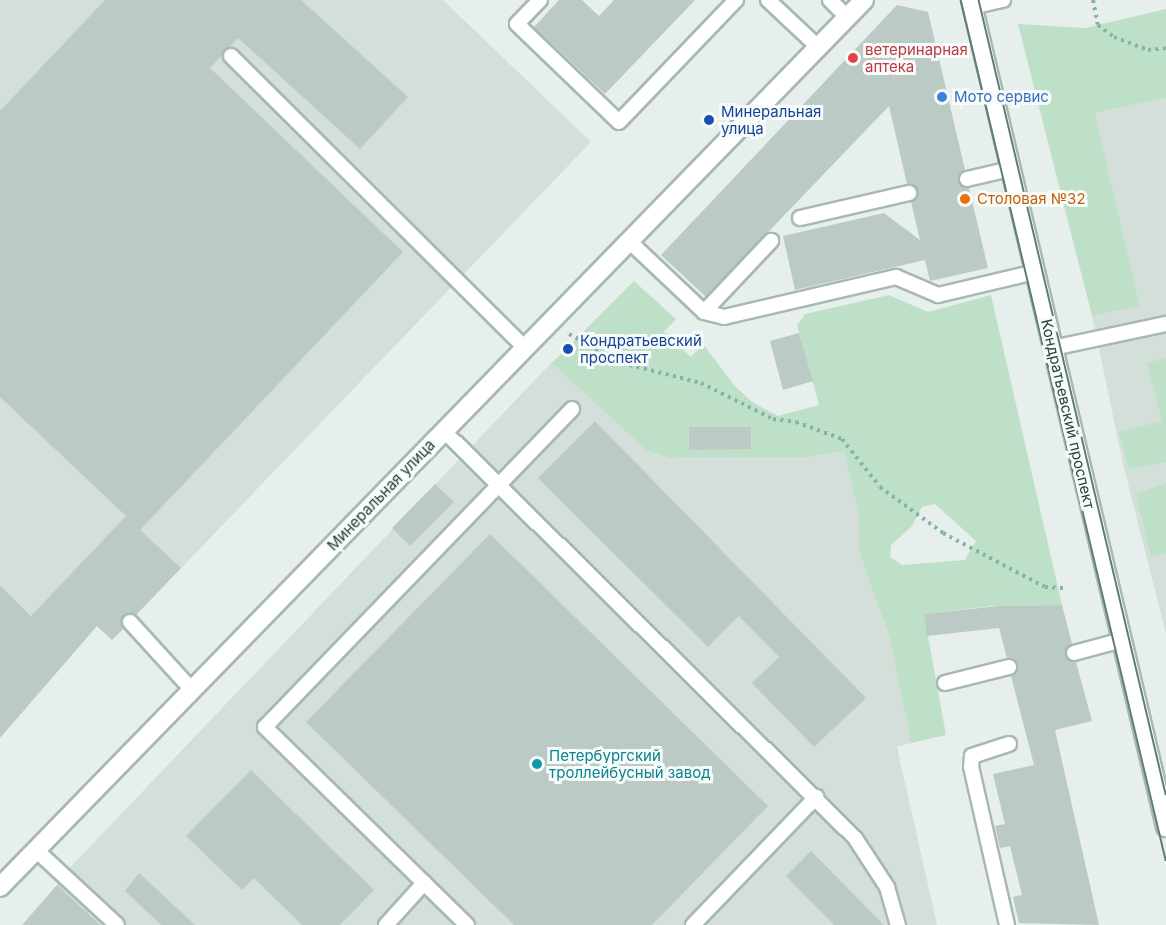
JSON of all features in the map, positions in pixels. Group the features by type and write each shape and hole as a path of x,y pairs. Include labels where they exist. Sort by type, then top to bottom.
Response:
{"street":[{"name":"Минеральная улица","path":"0,887 864,0"},
{"name":"Кондратьевский проспект","path":"972,4 1122,640 1161,784 1166,827"}],"lane":[{"path":"540,0 517,24 619,122 736,0"},
{"path":"768,0 818,47"},
{"path":"830,0 847,17"},
{"path":"972,4 1003,0"},
{"path":"231,56 525,348"},
{"path":"967,179 1010,169"},
{"path":"800,218 909,193"},
{"path":"629,241 704,312 724,317 896,277 938,295 1035,272"},
{"path":"704,312 771,241"},
{"path":"1053,348 1166,324"},
{"path":"467,925 265,727 572,409"},
{"path":"444,431 855,838 887,887 898,925"},
{"path":"130,622 192,690"},
{"path":"1074,653 1122,640"},
{"path":"945,683 1009,667"},
{"path":"1007,925 971,767 972,756 1009,744"},
{"path":"693,925 816,797"},
{"path":"36,850 117,925"},
{"path":"386,925 424,884"}],"path":[{"path":"1093,0 1098,25 1114,37 1148,50 1166,48"},
{"path":"569,334 622,363 701,383 773,419 796,422 842,439 880,487 943,533 1045,587 1067,588"}],"shaded area":[{"path":"0,0 443,0 591,142 112,640 57,589 33,617 0,585"},
{"path":"1166,98 1166,634 1124,468 1092,316 1140,306 1095,113"},
{"path":"552,362 647,451 669,458 808,457 844,451 859,517 859,551 889,636 911,743 897,747 937,925 102,925 57,885 63,875"}],"green space":[{"path":"1166,9 1166,98 1095,113 1140,306 1092,316 1018,24 1085,28"},
{"path":"634,281 676,319 664,332 691,357 703,344 734,385 752,402 778,416 819,405 797,325 805,314 889,295 928,312 991,295 1062,605 993,606 924,614 946,735 911,743 889,636 859,551 859,517 844,451 808,457 669,458 647,451 552,363","holes":["935,504 976,541 965,560 902,565 890,557 891,545 912,526 922,507"]},
{"path":"1166,358 1166,462 1129,469 1119,432 1162,421 1147,363"},
{"path":"1166,483 1166,553 1151,557 1136,494"}],"building":[{"path":"105,0 301,0 408,97 360,149 238,38 210,68 403,252 140,530 181,568 136,615 124,616 124,628 112,640 97,626 0,738 0,585 31,616 126,516 0,397 0,111"},
{"path":"559,0 582,0 599,16 614,0 695,0 605,94 534,27"},
{"path":"897,5 928,12 965,170 958,180 969,188 988,268 930,281 925,260 795,290 783,236 884,213 920,240 911,202 918,192 907,184 889,106 706,297 661,255"},
{"path":"799,333 813,381 783,390 770,341"},
{"path":"595,421 866,698 814,747 752,683 779,657 739,616 708,647 538,478"},
{"path":"689,427 751,427 751,449 689,450"},
{"path":"435,484 454,502 410,546 392,528"},
{"name":"Петербургский троллейбусный завод","path":"490,534 768,806 652,925 514,925 306,722"},
{"path":"1062,605 1072,644 1065,655 1076,662 1092,721 1055,730 1099,925 1019,923 1013,897 1022,895 1010,846 1000,848 995,826 1005,824 993,774 1034,765 1011,676 1018,664 1007,658 999,628 927,636 924,614 999,606"},
{"path":"251,770 374,890 340,925 302,925 254,878 242,890 186,836"},
{"path":"811,851 884,925 834,925 786,876"},
{"path":"139,873 195,925 161,925 125,891"},
{"path":"57,885 101,925 22,925"}],"tram line":[{"path":"961,0 1166,860"},
{"path":"979,0 1166,794"}],"place":[{"name":"ветеринарная аптека","path":"853,58"},
{"name":"Мото сервис","path":"942,97"},
{"name":"Минеральная улица","path":"709,120"},
{"name":"Столовая №32","path":"965,199"},
{"name":"Кондратьевский проспект","path":"568,349"},
{"name":"Петербургский троллейбусный завод","path":"537,764"}]}
